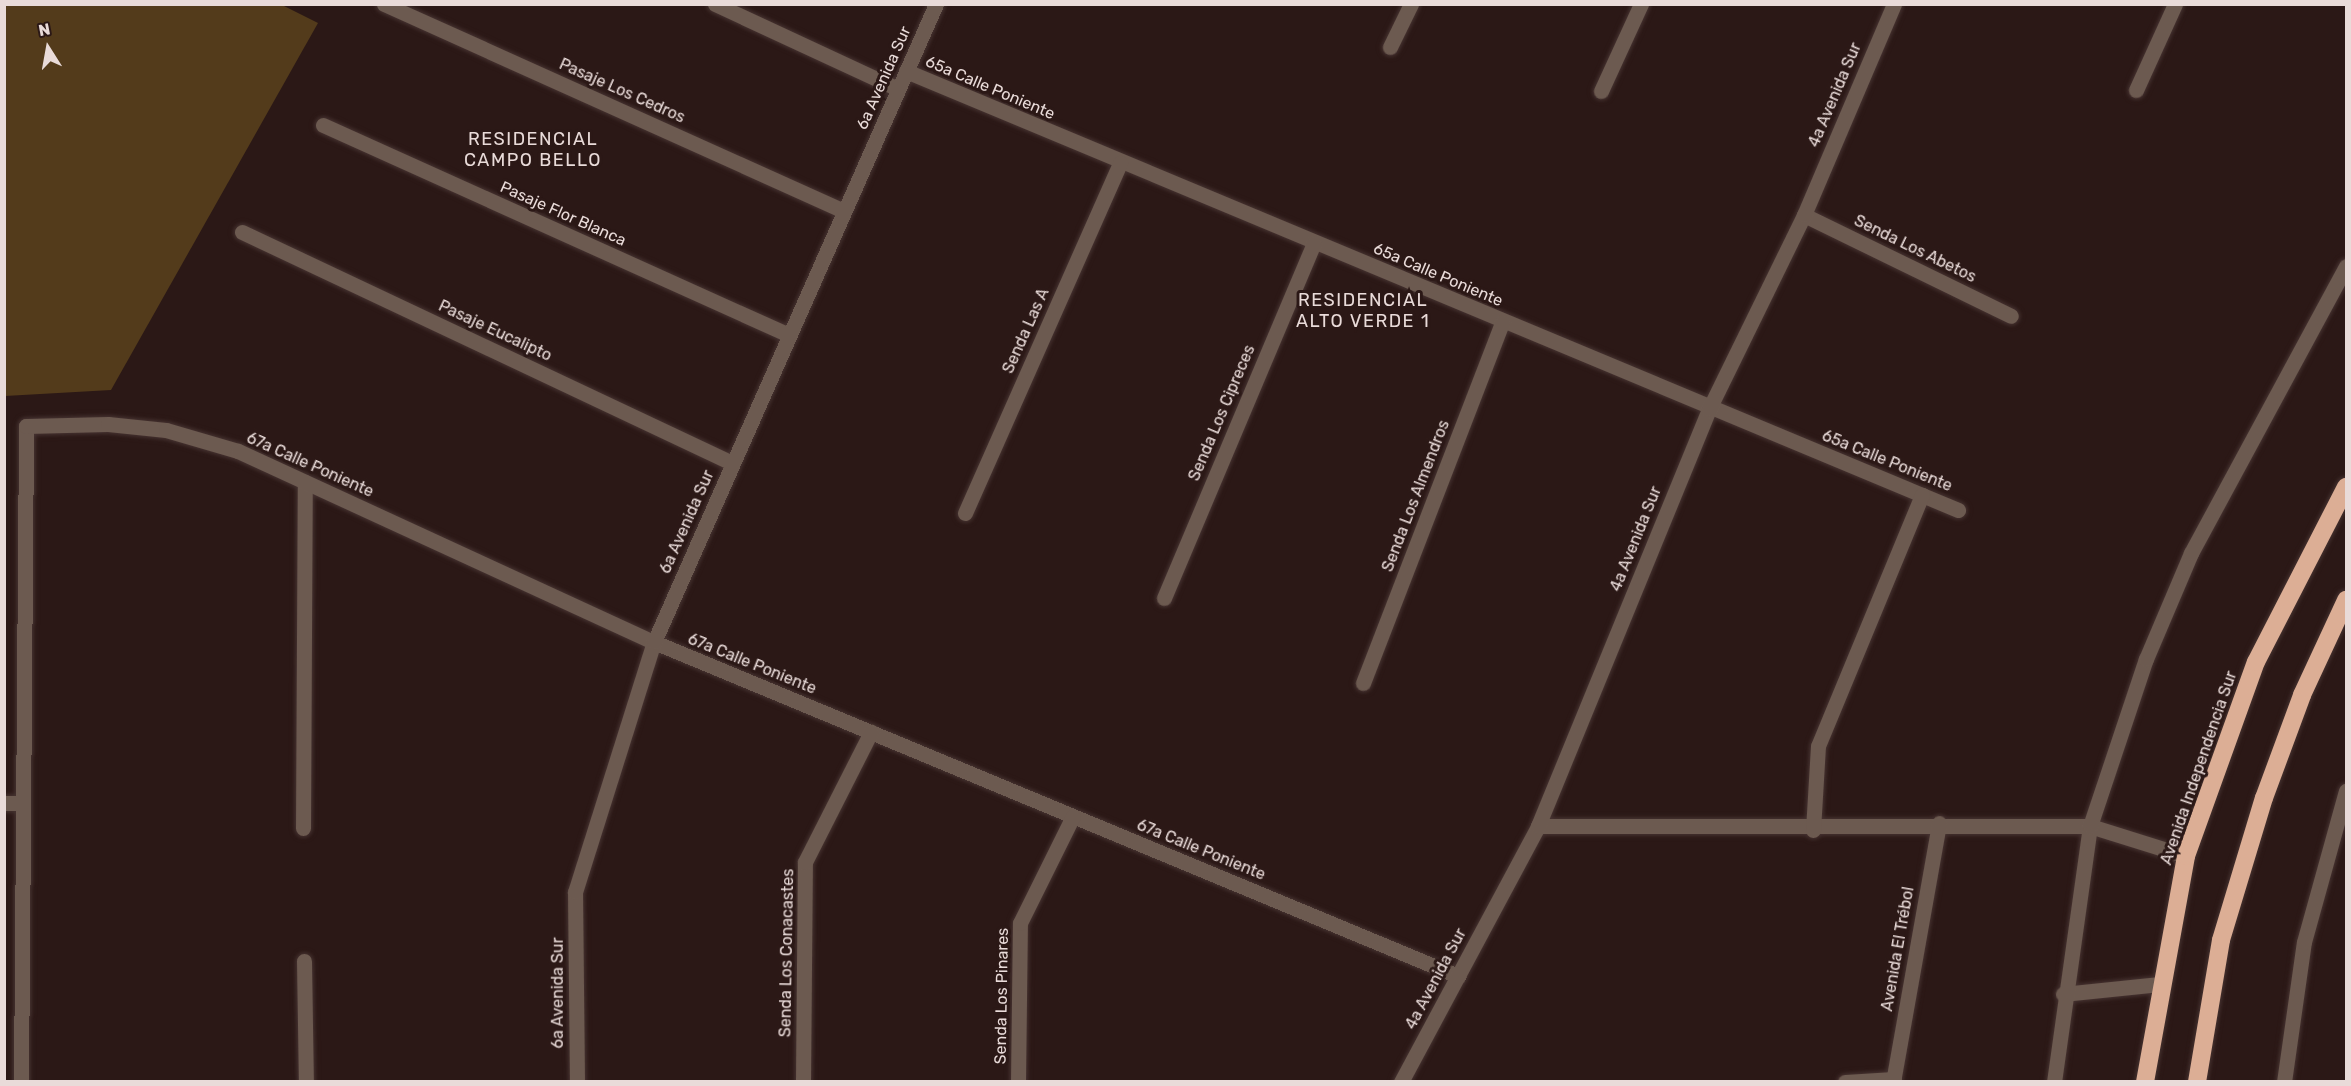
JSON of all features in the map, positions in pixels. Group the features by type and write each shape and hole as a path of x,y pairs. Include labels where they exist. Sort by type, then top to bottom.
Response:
{"highway":[{"name":"Avenida Independencia Sur","path":"2145,1082 2159,984 2186,856 2256,662 2346,487"},
{"path":"2197,1082 2221,940 2264,798 2302,695 2346,600"}],"street":[{"name":"Pasaje Los Cedros","path":"384,4 844,211"},
{"path":"715,4 898,89"},
{"name":"6a Avenida Sur","path":"577,1082 575,892 654,642 936,4"},
{"path":"1390,48 1411,4"},
{"path":"1601,91 1641,4"},
{"name":"4a Avenida Sur","path":"1401,1082 1538,826 1709,409 1803,214 1894,4"},
{"path":"2136,90 2175,4"},
{"name":"65a Calle Poniente","path":"906,72 1709,409 1958,510"},
{"name":"Pasaje Flor Blanca","path":"322,125 789,335"},
{"name":"Senda Las A","path":"964,513 1120,163"},
{"name":"Senda Los Abetos","path":"1803,214 2011,316"},
{"name":"Pasaje Eucalipto","path":"242,232 732,463"},
{"name":"Senda Los Cipreces","path":"1164,598 1314,243"},
{"path":"2054,1082 2063,994 2090,826 2146,658 2191,553 2346,266"},
{"name":"Senda Los Almendros","path":"1363,683 1503,322"},
{"name":"67a Calle Poniente","path":"22,803 26,426 108,424 166,430 238,451 654,642 1458,976"},
{"path":"303,828 305,482"},
{"path":"1813,830 1818,746 1922,495"},
{"name":"Senda Los Conacastes","path":"803,1082 805,862 871,732"},
{"path":"2284,1082 2304,942 2346,796"},
{"path":"4,803 22,803 21,1082"},
{"name":"Senda Los Pinares","path":"1018,1082 1020,923 1073,816"},
{"path":"1538,826 1813,830 1939,823 2090,826 2186,856"},
{"name":"Avenida El Trébol","path":"1893,1080 1939,823"},
{"path":"304,962 306,1082"},
{"path":"2063,994 2159,984"},
{"path":"1845,1082 1893,1080"}],"shaded area":[{"path":"5,4 282,5 318,23 111,390 5,396"}],"district":[{"name":"RESIDENCIAL CAMPO BELLO","path":"533,150"},
{"name":"RESIDENCIAL ALTO VERDE 1","path":"1363,311"}]}
